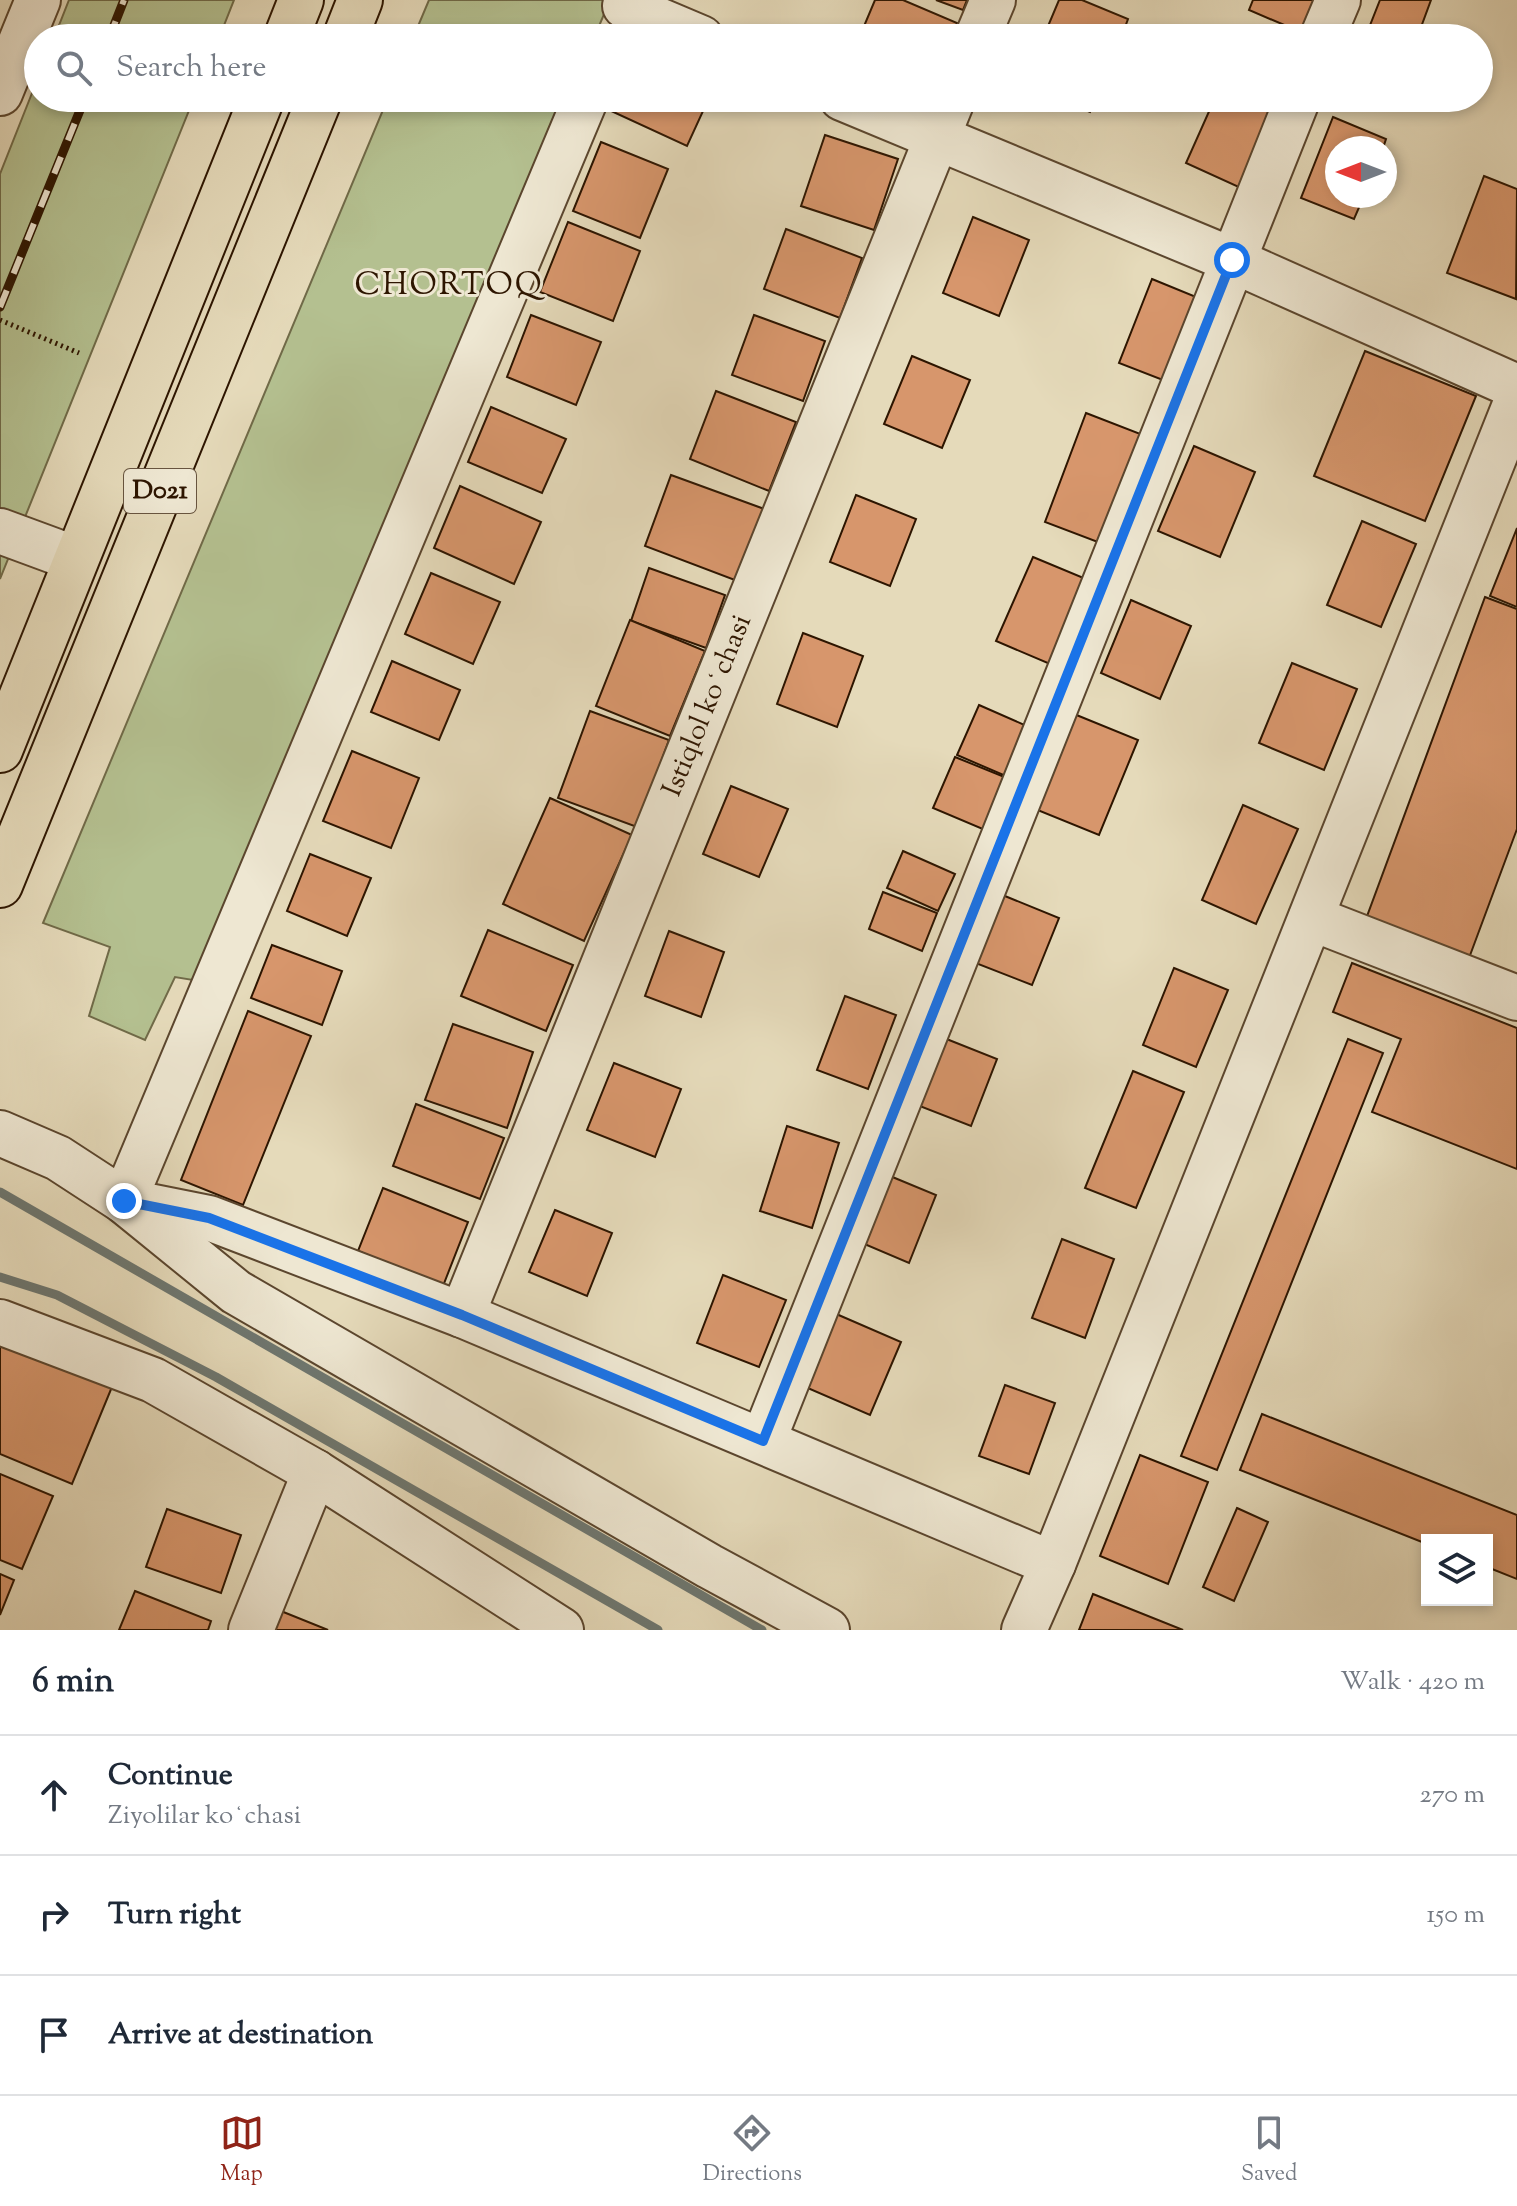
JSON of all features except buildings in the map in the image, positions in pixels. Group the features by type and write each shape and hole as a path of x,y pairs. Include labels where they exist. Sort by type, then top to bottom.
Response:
{"highway":[{"path":"292,24 301,0"},
{"path":"351,24 360,0"},
{"name":"D021","path":"0,750 256,112"},
{"name":"D021","path":"0,885 314,112"}],"street":[{"path":"28,24 38,0"},
{"path":"983,24 993,0"},
{"path":"1328,24 1338,0"},
{"path":"621,15 652,24"},
{"path":"0,93 24,34"},
{"path":"124,1201 580,112"},
{"path":"875,112 1232,260 1517,387"},
{"name":"Istiqlol koʻchasi","path":"462,1315 947,112"},
{"path":"763,1441 1292,112"},
{"path":"1024,1630 1311,918 1506,457 1517,400"},
{"path":"0,531 76,559"},
{"path":"1311,918 1516,995"},
{"path":"0,1133 58,1158 124,1201 236,1292 709,1566 827,1630"},
{"path":"124,1201 209,1218 462,1315 1053,1564"},
{"path":"0,1322 153,1380 315,1472 561,1630"},
{"path":"251,1630 315,1472"}],"path":[{"path":"0,320 79,353"}],"green space":[{"path":"69,0 234,0 225,24 60,24"},
{"path":"429,0 610,0 600,24 419,24"},
{"path":"25,112 188,112 0,579 0,174"},
{"path":"382,112 564,112 211,983 175,977 145,1040 89,1016 110,947 43,923"}],"waterway":[{"path":"0,1192 762,1630"},
{"path":"0,1277 57,1295 216,1377 658,1630"}],"railway":[{"path":"115,24 124,0"},
{"path":"0,307 79,112"}],"district":[{"name":"CHORTOQ","path":"449,286"}],"route":[{"path":"124,1201 209,1218 462,1315 763,1441 1232,260"}]}
